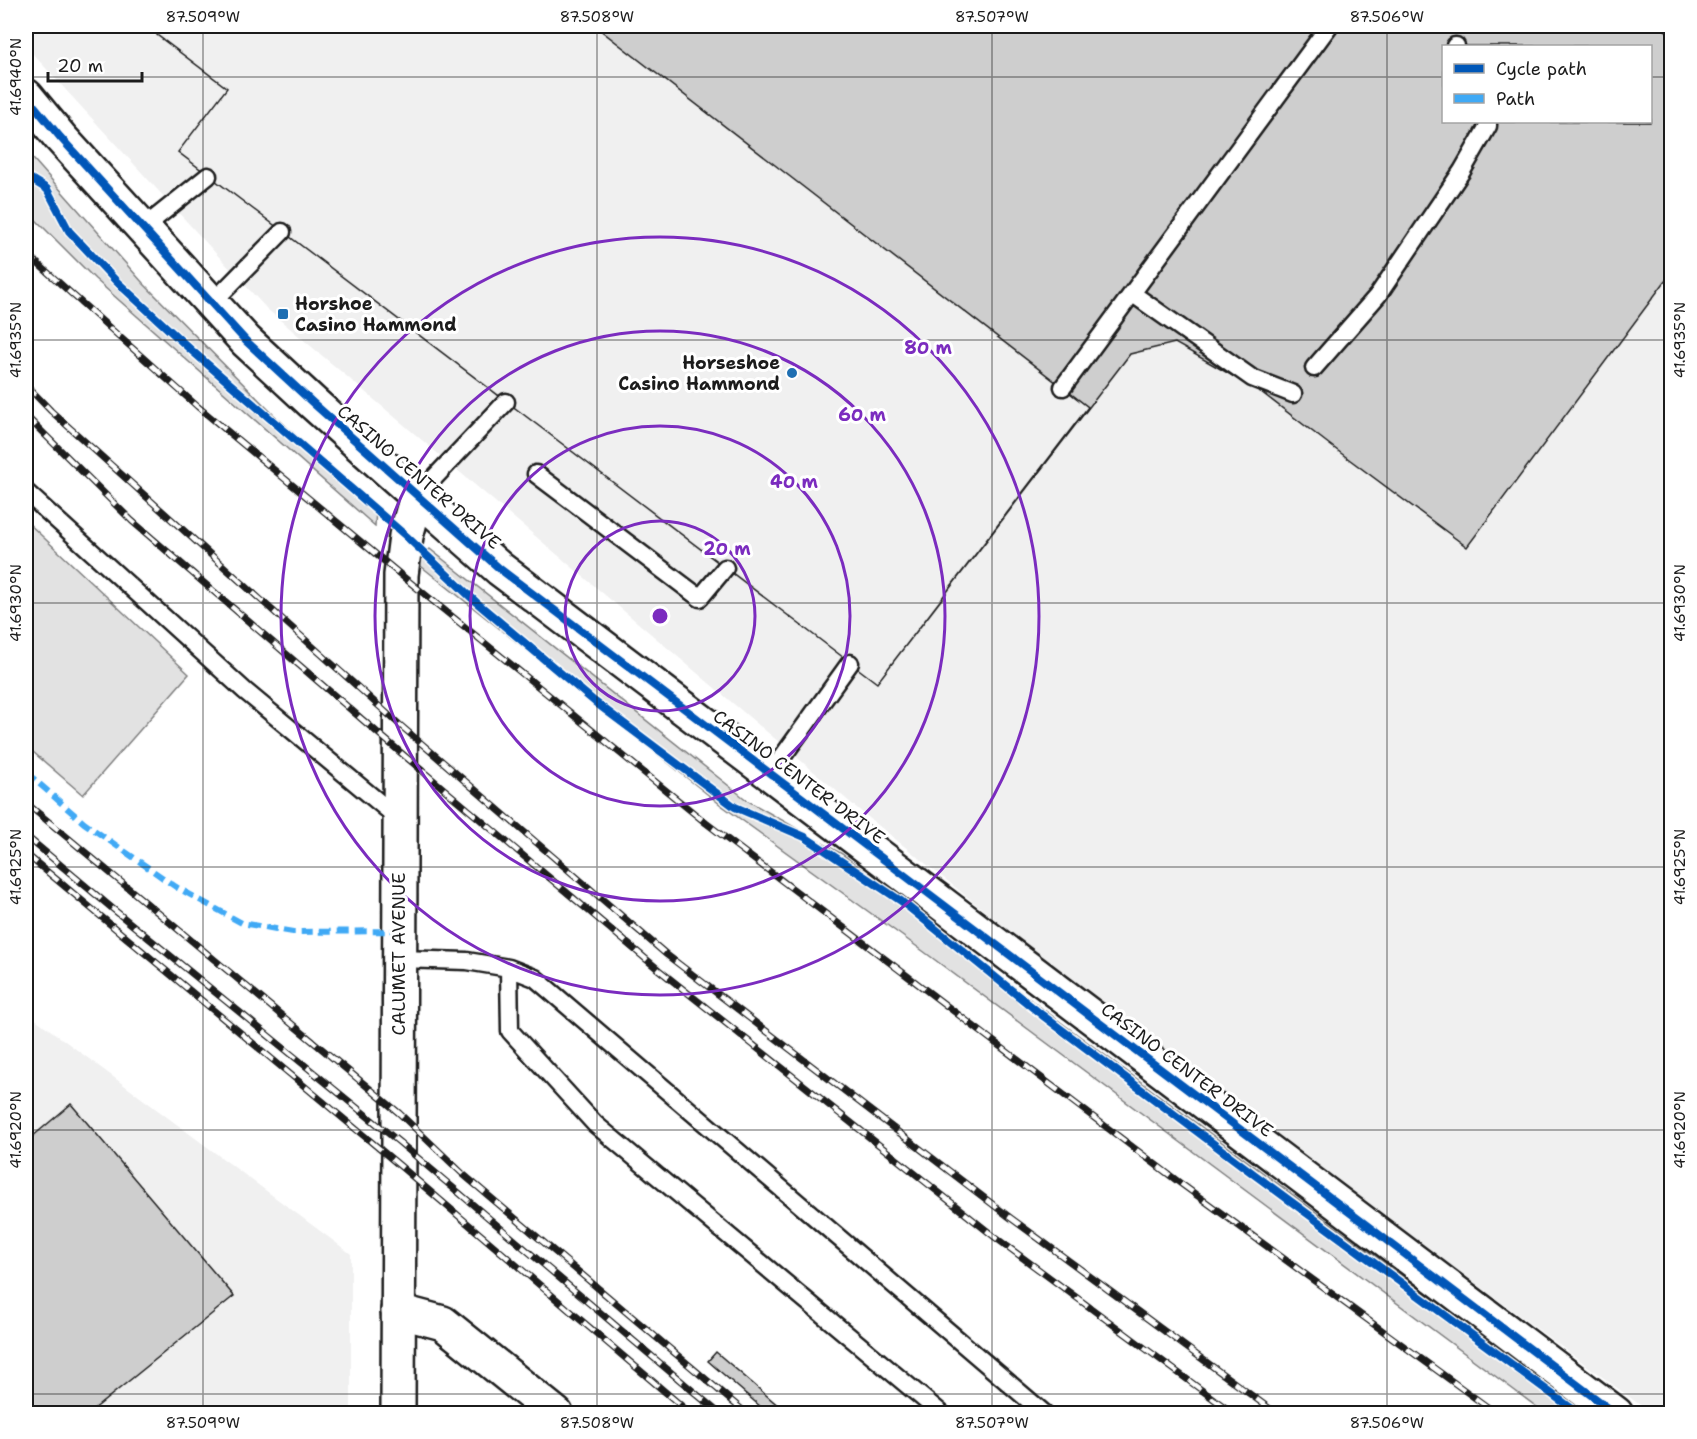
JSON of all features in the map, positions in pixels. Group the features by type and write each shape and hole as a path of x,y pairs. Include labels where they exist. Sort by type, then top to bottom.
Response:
{"street":[{"name":"CASINO CENTER DRIVE","path":"26,96 60,137 246,341 500,569 1616,1413"},
{"name":"CALUMET AVENUE","path":"398,1413 401,576 406,536 417,496"},
{"path":"398,1311 443,1323 556,1413"}],"lane":[{"path":"1063,387 1329,26"},
{"path":"1314,368 1378,295 1462,171 1488,123"},
{"path":"143,228 208,176"},
{"path":"212,303 282,231"},
{"path":"1133,294 1252,378 1293,394"},
{"path":"417,496 506,402"},
{"path":"536,474 700,598 725,568"},
{"path":"26,492 245,691 400,820"},
{"path":"770,774 850,663"},
{"path":"399,960 467,961 508,968 535,978 1045,1413"},
{"path":"508,968 510,1031 595,1124 942,1413"}],"shaded area":[{"path":"26,26 677,26 1079,319 1306,26 1671,26 1671,1413 1651,1413 1125,1024 858,809 267,309 26,46"},
{"path":"26,151 143,283 273,414 376,508 375,526 95,279 26,210"},
{"path":"26,521 189,674 83,795 26,746"},
{"path":"430,549 748,801 842,854 1039,1006 1586,1413 1545,1413 923,951 721,805 417,563"},
{"path":"26,1012 351,1254 351,1413 26,1413"}],"building":[{"path":"164,26 595,26 1088,407 877,683 178,152 227,88 157,35"},
{"name":"Horseshoe Casino Hammond","path":"164,26 1659,26 1672,35 1672,272 1467,547 1261,392 1175,343 1130,354 877,683 178,152 227,88 157,35"},
{"path":"71,1104 234,1296 88,1414 26,1414 26,1142"},
{"path":"716,1352 788,1414 769,1414 708,1361"}],"railway":[{"path":"26,253 197,406 706,823 1180,1183 1497,1414"},
{"path":"26,385 51,411 400,725 667,955 1008,1216 1277,1414"},
{"path":"26,416 132,521 400,752 659,970 996,1238 1234,1414"},
{"path":"26,803 399,1113 464,1175 747,1414"},
{"path":"26,836 399,1142 720,1414"},
{"path":"26,854 399,1165 691,1414"}],"marked path":[{"path":"26,772 84,823 176,887 242,923 293,932 400,931"}],"cycle path":[{"path":"26,96 60,137 246,341 500,569 1616,1414"},
{"path":"26,176 47,189 69,231 116,281 191,350 406,536 476,602 595,702 735,807 805,837 901,901 1042,1015 1579,1414"}],"place":[{"name":"Horshoe Casino Hammond","path":"283,314"},
{"name":"Horseshoe Casino Hammond","path":"792,373"}]}
